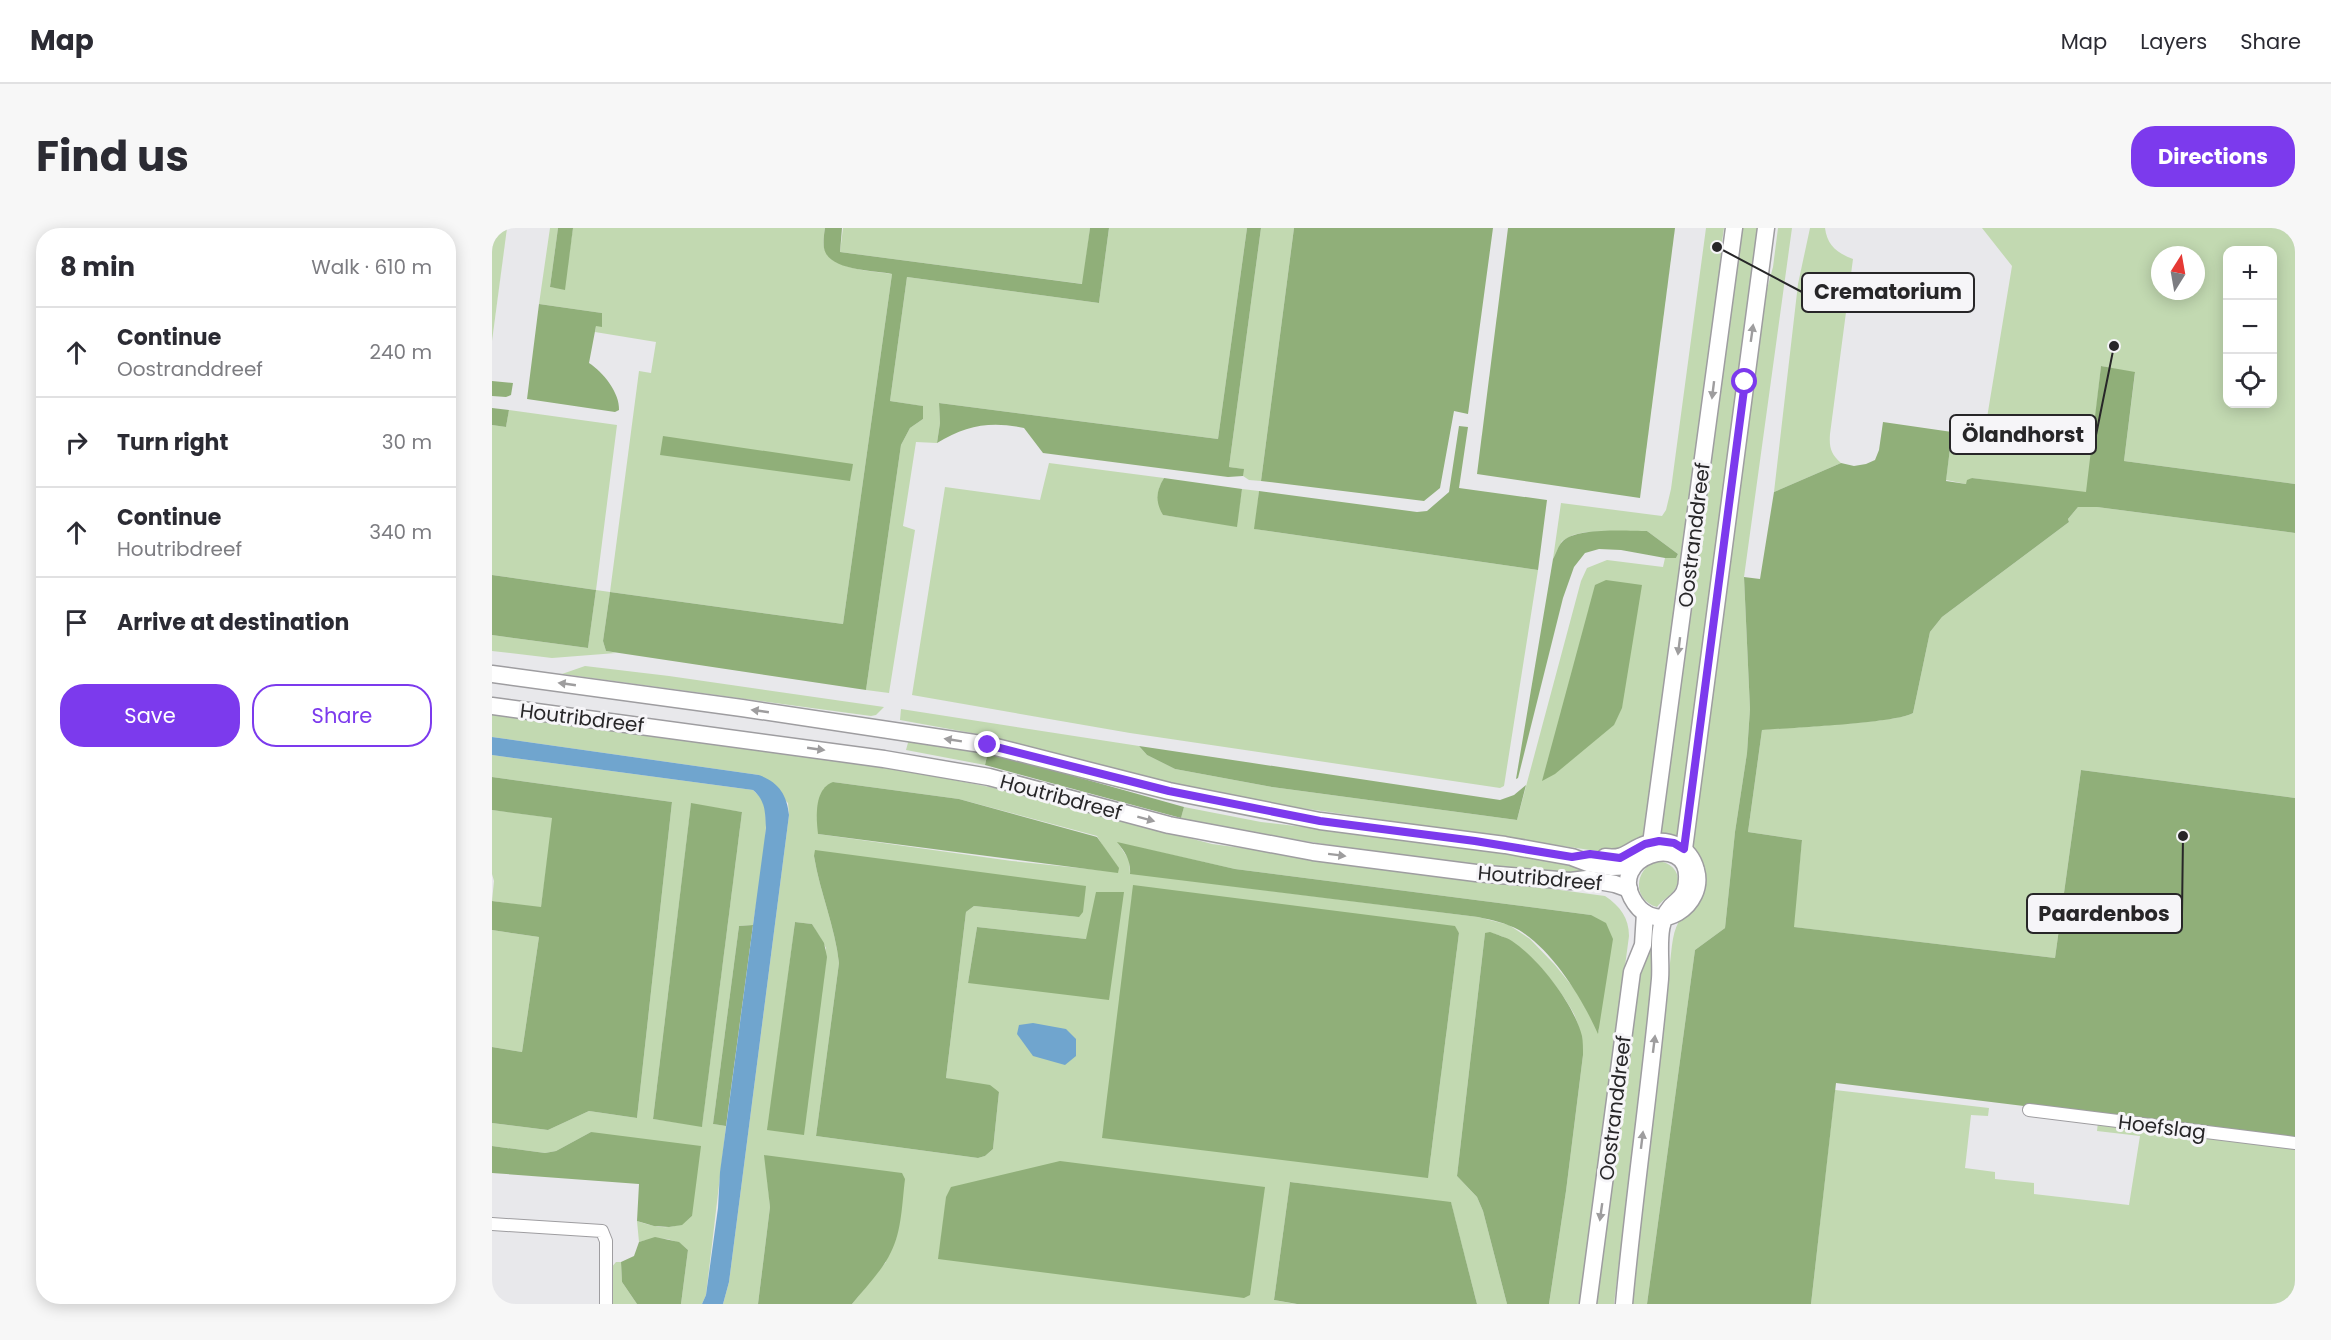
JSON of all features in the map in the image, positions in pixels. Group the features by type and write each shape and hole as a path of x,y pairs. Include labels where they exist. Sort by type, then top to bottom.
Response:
{"main road":[{"name":"Oostranddreef","path":"1651,848 1734,228"},
{"name":"Oostranddreef","path":"1684,849 1766,228"},
{"name":"Houtribdreef","path":"492,674 988,745 1169,791 1320,821 1485,842 1572,857 1588,863 1612,867 1633,859"},
{"name":"Houtribdreef","path":"492,706 884,759 978,775 1168,825 1313,852 1476,873 1569,881 1587,879 1629,889"},
{"path":"1667,842 1684,849 1696,868 1698,884 1693,898 1669,916 1645,913 1635,904 1629,889 1633,859 1667,842"},
{"path":"1651,848 1680,859 1687,873 1683,894 1671,906 1669,916"},
{"path":"1569,881 1612,893 1623,903 1635,927 1632,972"},
{"name":"Oostranddreef","path":"1588,1304 1632,972 1643,945 1645,913"},
{"name":"Oostranddreef","path":"1624,1304 1661,965 1667,951 1669,916"}],"street":[{"name":"Hoefslag","path":"2029,1110 2295,1143"},
{"path":"492,1224 602,1231 606,1241 606,1304"}],"green space":[{"path":"492,228 507,228 492,341"},
{"path":"550,228 558,228 550,287 564,289 573,228 825,228 824,247 827,255 834,260 853,268 892,274 843,624 610,592 639,371 651,373 656,342 595,332 596,326 602,326 602,313 539,304"},
{"path":"558,228 573,228 565,290 550,287"},
{"path":"825,228 842,228 840,252 1082,284 1090,228 1109,228 1099,303 907,277 890,401 923,406 923,419 910,428 901,445 866,690 606,651 603,641 610,592 843,624 892,274 853,268 834,261 827,256 824,248"},
{"path":"843,228 1090,228 1083,284 840,252"},
{"path":"1109,228 1247,228 1218,439 939,403 940,423 937,443 916,442 903,526 915,530 889,693 866,690 901,445 910,428 923,419 922,406 890,401 907,277 1099,303"},
{"path":"1247,228 1261,228 1229,467 1244,469 1243,476 1228,477 1043,453 1024,428 1012,426 990,425 969,428 937,443 940,423 939,403 1218,439"},
{"path":"1261,228 1294,228 1261,481 1249,480 1243,476 1243,469 1229,467"},
{"path":"1294,228 1493,228 1468,414 1454,411 1440,488 1424,501 1261,481"},
{"path":"1508,228 1675,228 1640,498 1477,474"},
{"path":"1706,228 1724,228 1721,249 1723,289 1644,836 1611,853 1259,802 1196,791 988,736 900,720 901,709 1139,746 1147,755 1175,769 1272,787 1517,820 1581,581 1587,568 1607,560 1663,567 1665,558 1676,558 1678,554 1647,531 1586,532 1562,541 1553,559 1561,503 1662,516 1666,510 1671,489"},
{"path":"1739,228 1761,228 1680,838 1658,832"},
{"path":"1778,228 1792,228 1744,577 1750,709 1747,753 1735,832 1725,928 1695,950 1647,1304 1630,1304 1672,945 1676,927 1682,917 1758,322 1773,267"},
{"path":"1810,228 1825,228 1834,248 1853,259 1830,434 1831,450 1841,463 1774,492 1798,284"},
{"path":"1982,228 2295,228 2295,484 2124,461 2135,373 2101,366 2087,493 1972,478 1966,484 1946,480 1952,432 1984,436 2012,266"},
{"path":"539,304 602,313 602,327 596,326 589,363 600,372 614,390 619,410 615,412 527,399"},
{"path":"2101,366 2135,372 2124,461 2295,484 2295,533 2097,507 2078,507 2068,519 2069,522 1942,617 1930,632 1913,713 1887,720 1762,730 1748,832 1802,840 1794,927 2055,958 2081,770 2295,798 2295,1139 1836,1083 1811,1304 1647,1304 1695,950 1725,928 1735,832 1747,753 1750,709 1744,577 1760,579 1774,492 1841,463 1854,466 1875,460 1879,450 1883,422 1952,432 1946,481 1966,484 1967,480 1972,478 2086,492"},
{"path":"492,381 513,383 511,395 492,396"},
{"path":"492,408 509,410 506,427 492,425"},
{"path":"509,410 617,425 596,590 492,575 492,425 506,427"},
{"path":"1459,426 1468,427 1459,488 1547,500 1538,570 1254,529 1259,491 1417,512 1427,511 1449,492"},
{"path":"663,436 853,464 850,481 660,455"},
{"path":"1049,463 1164,478 1159,488 1163,515 1236,526 1242,489 1259,491 1255,529 1538,570 1504,786 1500,788 1130,733 912,695 945,487 1040,500"},
{"path":"1164,478 1242,489 1237,527 1163,515 1158,497 1159,487"},
{"path":"2078,507 2097,507 2295,533 2295,798 2081,770 2055,958 1793,927 1802,840 1748,832 1762,730 1865,722 1913,713 1930,632 1942,617 2069,522 2068,519"},
{"path":"1647,531 1678,554 1676,558 1599,549 1585,553 1574,567 1563,598 1516,779 1553,559 1559,546 1569,537 1578,534"},
{"path":"492,575 596,590 588,648 492,635"},
{"path":"1606,580 1642,585 1622,708 1614,725 1555,774 1542,781 1595,585"},
{"path":"596,590 610,592 603,641 606,651 616,653 552,658 492,651 492,635 588,648"},
{"path":"585,666 884,707 876,715 871,716 562,674"},
{"path":"492,714 903,770 1005,790 1212,844 1605,896 1623,913 1629,936 1580,1304 1549,1304 1583,1055 1579,1029 1574,1014 1559,990 1524,950 1497,935 1485,933 1457,1176 1477,1197 1483,1211 1507,1304 1477,1304 1451,1203 1290,1182 1274,1300 1296,1304 852,1304 886,1262 765,1155 770,1207 758,1304 723,1304 729,1282 789,815 788,803 759,775 492,737","holes":["833,782 959,799 1097,836 1118,872 1012,861 818,834","1118,843 1235,869 1591,915 1599,1032 1576,991 1555,965 1530,939 1509,925 1478,917 1130,873 1129,860","814,856 1079,917 974,906 966,912 946,1078 999,1092 993,1149 985,1156 978,1158 816,1136 839,963","795,922 812,924 826,948 768,1130","1454,926 1459,933 1428,1178","977,927 1086,939 968,983"]},
{"path":"909,739 988,752 985,765 906,750"},
{"path":"1139,746 1500,800 1514,795 1526,785 1517,820 1272,787 1175,769 1147,755"},
{"path":"988,752 1184,807 1181,818 985,765"},
{"path":"492,755 753,790 763,803 766,830 760,881 753,925 739,926 713,1124 726,1126 706,1295 702,1304 681,1304 688,1250 677,1242 665,1239 639,1242 637,1221 666,1227 679,1225 692,1216 591,1132 556,1151 545,1153 492,1146 492,1123 548,1130 589,1111 637,1118 672,802 492,777","holes":["691,804 742,812 702,1126 653,1119"]},
{"path":"492,777 672,802 637,1118 589,1111 548,1130 492,1123 492,1047 522,1052 539,937 492,930 492,901 541,907 552,818 492,810"},
{"path":"833,782 959,799 1097,837 1119,868 1118,873 818,834 819,797 822,791"},
{"path":"691,803 742,812 702,1127 653,1119"},
{"path":"1184,807 1261,822 1482,848 1611,872 1610,879 1531,869 1459,864 1224,828 1181,818"},
{"path":"492,810 553,818 541,908 492,901 494,881 492,874"},
{"path":"1117,842 1235,869 1591,915 1606,923 1613,939 1598,1034 1575,991 1555,963 1532,939 1509,925 1478,917 1130,874 1130,864"},
{"path":"815,850 1086,886 1083,912 1079,917 974,906 966,912 946,1078 990,1085 999,1092 993,1149 985,1156 978,1158 816,1136 839,963 814,856"},
{"path":"1657,861 1671,866 1678,879 1673,891 1657,907 1643,898 1639,884 1644,871"},
{"path":"1133,885 1455,926 1459,933 1428,1178 1102,1138"},
{"path":"1096,892 1124,892 1109,1000 968,983 977,927 1086,939"},
{"path":"795,922 812,924 824,943 827,957 804,1135 767,1130"},
{"path":"753,925 726,1126 713,1124 739,926"},
{"path":"1650,925 1658,926 1647,1040 1614,1304 1596,1304 1637,990"},
{"path":"492,930 539,937 522,1052 492,1047"},
{"path":"1490,932 1512,941 1544,971 1571,1010 1582,1036 1583,1055 1549,1304 1507,1304 1483,1211 1477,1197 1457,1176 1485,933"},
{"path":"1835,1090 1989,1108 1988,1116 1971,1115 1965,1168 1995,1172 1995,1179 2034,1183 2034,1194 2129,1205 2140,1136 2097,1131 2098,1122 2295,1147 2295,1304 1811,1304"},
{"path":"591,1132 701,1146 692,1216 682,1225 669,1227 637,1221 639,1184 492,1173 492,1146 545,1153 556,1151"},
{"path":"764,1155 902,1173 905,1179 895,1244 883,1266 852,1304 758,1304 770,1207"},
{"path":"1060,1161 1265,1187 1250,1295 1244,1298 938,1259 946,1197 951,1187"},
{"path":"1290,1182 1451,1202 1477,1304 1297,1304 1274,1300"},
{"path":"655,1237 679,1242 688,1250 681,1304 637,1304 622,1282 621,1262 634,1256 639,1242"},
{"path":"616,1262 621,1262 622,1282 637,1304 612,1304 611,1268"}],"water":[{"path":"492,737 759,775 776,785 784,795 789,815 729,1282 723,1304 702,1304 706,1295 718,1208 720,1172 766,828 763,803 753,790 492,755"},
{"path":"1033,1023 1066,1029 1076,1039 1076,1056 1065,1065 1033,1056 1017,1034 1019,1025"}],"place":[{"name":"Crematorium","path":"1717,247"},
{"name":"Ölandhorst","path":"2114,346"},
{"name":"Paardenbos","path":"2183,836"}],"route":[{"path":"988,745 1169,791 1320,821 1505,845 1572,857 1590,854 1620,858 1645,844 1659,841 1674,843 1684,849 1745,382"}]}
